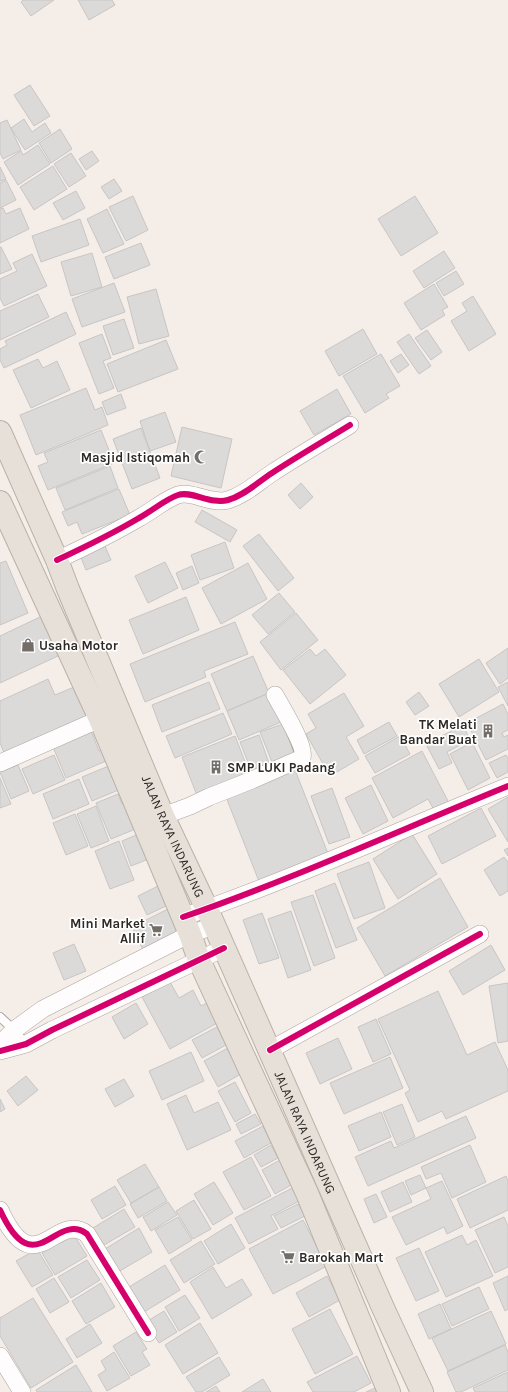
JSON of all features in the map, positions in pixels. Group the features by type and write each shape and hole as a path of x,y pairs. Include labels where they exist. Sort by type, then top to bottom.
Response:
{"highway":[{"name":"JALAN RAYA INDARUNG","path":"0,432 57,560 163,816 211,917 384,1310 422,1392"},
{"name":"JALAN RAYA INDARUNG","path":"0,502 100,719 199,960 307,1193 389,1392"},
{"path":"45,600 68,589"},
{"path":"361,1323 384,1310"}],"street":[{"path":"57,560 84,548 139,518 170,498 180,494 187,494 217,501 228,500 235,497 350,425"},
{"path":"163,816 302,758 302,750 292,725 275,695"},
{"path":"0,763 100,719"},
{"path":"0,1044 14,1030 43,1009 186,926 211,917 299,874 508,786"},
{"path":"270,1050 480,934"},
{"path":"0,1051 26,1044 224,948"},
{"path":"0,1210 16,1237 23,1243 33,1245 42,1244 63,1231 75,1229 82,1230 87,1234 148,1333"},
{"path":"0,1356 22,1392"}],"lane":[{"path":"0,1017 26,1044"}],"building":[{"path":"23,0 54,0 31,16 21,2"},
{"path":"78,0 112,0 115,5 89,20"},
{"path":"30,85 50,116 34,126 14,95"},
{"path":"24,119 32,132 45,123 51,133 25,150 11,128"},
{"path":"7,120 21,150 3,159 0,153 0,123"},
{"path":"60,129 72,149 51,163 39,143"},
{"path":"38,145 50,164 18,185 4,162 21,151 23,155"},
{"path":"92,151 99,161 86,170 79,159"},
{"path":"71,153 86,176 69,187 54,164"},
{"path":"53,166 67,189 34,210 20,187"},
{"path":"0,167 6,179 0,181"},
{"path":"114,179 122,191 109,199 101,187"},
{"path":"6,180 16,200 0,208 0,183"},
{"path":"76,191 85,208 63,220 53,203"},
{"path":"133,196 148,230 126,241 109,207"},
{"path":"415,196 438,233 401,256 378,219"},
{"path":"3,208 6,214 20,208 29,229 0,243 0,209"},
{"path":"107,209 124,244 103,253 87,219"},
{"path":"80,219 89,245 41,262 32,236"},
{"path":"141,243 150,265 114,279 105,257"},
{"path":"0,247 12,269 0,274"},
{"path":"444,251 455,268 424,288 413,271"},
{"path":"92,253 102,287 71,296 61,262"},
{"path":"32,254 47,286 4,306 0,298 0,279 17,271 13,263"},
{"path":"456,271 464,284 444,296 436,283"},
{"path":"114,283 125,312 82,327 72,299"},
{"path":"434,284 448,307 442,310 445,315 421,330 404,303"},
{"path":"156,289 169,336 139,344 127,297"},
{"path":"38,294 49,317 0,340 0,311"},
{"path":"473,296 496,334 469,351 451,321 467,311 462,303"},
{"path":"66,312 76,334 4,368 0,360 0,349 7,345 5,341"},
{"path":"124,319 134,348 113,355 103,326"},
{"path":"363,329 377,354 339,376 325,351"},
{"path":"427,330 442,352 431,360 415,338"},
{"path":"102,334 111,358 103,361 114,388 99,394 79,343"},
{"path":"409,334 431,366 419,374 397,342"},
{"path":"166,340 178,369 118,392 107,364"},
{"path":"381,354 400,386 386,394 389,398 365,413 343,376"},
{"path":"401,354 409,365 398,373 390,361"},
{"path":"38,359 43,368 57,361 70,390 31,408 13,370"},
{"path":"86,388 95,410 102,407 108,425 36,455 20,415"},
{"path":"337,389 351,414 314,435 300,411"},
{"path":"121,394 126,408 107,415 102,402"},
{"path":"165,412 176,442 150,451 140,421"},
{"name":"Masjid Istiqomah","path":"182,427 232,439 221,488 171,476"},
{"path":"141,428 160,478 132,489 113,439"},
{"path":"101,430 114,463 48,490 38,466 48,462 44,453"},
{"path":"110,466 118,488 65,510 56,488"},
{"path":"301,483 313,497 300,509 288,495"},
{"path":"119,489 130,515 82,534 77,522 68,526 62,512"},
{"path":"202,510 237,530 230,542 195,522"},
{"path":"259,534 294,578 278,591 243,546"},
{"path":"225,542 234,568 200,580 191,555"},
{"path":"104,544 111,560 86,570 79,553"},
{"path":"6,561 28,613 0,625 0,563"},
{"path":"165,562 178,588 148,603 135,576"},
{"path":"248,563 267,599 221,624 202,588"},
{"path":"192,566 199,583 183,590 176,573"},
{"path":"279,593 295,612 268,634 252,615"},
{"path":"186,597 199,630 143,654 129,620"},
{"path":"296,613 318,640 281,670 260,642"},
{"name":"Usaha Motor","path":"42,616 60,655 0,683 0,636"},
{"path":"235,622 248,654 204,671 206,677 145,702 130,664"},
{"path":"508,648 508,678 500,684 486,663"},
{"path":"310,649 316,656 325,649 346,675 310,704 283,670"},
{"path":"253,656 269,693 227,711 211,674"},
{"path":"479,659 499,692 459,717 439,684"},
{"path":"48,679 55,695 74,687 88,718 5,755 0,743 0,701"},
{"path":"209,682 220,709 162,732 152,705"},
{"path":"508,682 508,706 498,687"},
{"path":"419,692 429,706 415,715 406,702"},
{"path":"269,693 281,722 239,740 227,711"},
{"path":"344,693 364,726 346,737 359,759 330,776 306,734 316,728 308,714"},
{"name":"TK Melati Bandar Buat","path":"503,704 508,714 508,730 502,733 504,737 508,735 508,749 486,760 467,723"},
{"path":"223,713 232,734 175,758 166,736"},
{"path":"389,722 397,736 364,754 357,740"},
{"path":"283,724 294,753 272,762 260,732"},
{"path":"463,725 470,740 447,752 452,763 439,769 426,744"},
{"path":"91,731 99,751 106,747 111,759 66,778 53,747"},
{"path":"259,735 269,763 251,770 240,742"},
{"name":"SMP LUKI Padang","path":"235,736 251,777 198,798 182,757"},
{"path":"400,736 410,754 375,773 365,756"},
{"path":"472,742 490,778 468,790 450,754"},
{"path":"422,751 449,803 434,810 428,799 393,818 372,778"},
{"path":"54,755 65,780 33,794 22,769"},
{"path":"506,755 508,758 508,772 497,778 489,763"},
{"path":"18,765 29,791 11,799 0,772"},
{"path":"111,765 121,789 92,801 82,777"},
{"path":"295,770 329,856 260,884 226,797"},
{"path":"0,778 11,804 0,808"},
{"path":"79,779 89,804 53,819 43,794"},
{"path":"371,785 388,821 363,834 345,798"},
{"path":"332,788 350,837 329,844 311,796"},
{"path":"118,794 122,804 127,802 138,828 111,839 96,803"},
{"path":"508,797 508,842 488,809"},
{"path":"96,806 109,841 91,848 77,814"},
{"path":"481,808 496,836 442,864 428,836"},
{"path":"75,814 88,846 66,855 53,823"},
{"path":"141,833 151,858 131,866 122,841"},
{"path":"412,834 437,874 398,899 373,859"},
{"path":"119,841 134,880 110,889 95,851"},
{"path":"508,848 508,856 504,850"},
{"path":"504,857 508,862 508,891 500,896 484,870"},
{"path":"369,862 385,908 354,919 337,874"},
{"path":"440,878 468,927 385,976 357,928"},
{"path":"335,883 357,940 336,948 315,891"},
{"path":"158,886 168,905 147,915 138,896"},
{"path":"313,895 335,958 314,966 291,902"},
{"name":"Mini Market Allif","path":"168,909 180,934 144,952 132,927"},
{"path":"291,911 311,970 288,978 268,919"},
{"path":"262,913 279,958 259,964 243,920"},
{"path":"74,944 86,971 64,980 53,953"},
{"path":"491,945 505,970 463,995 449,971"},
{"path":"170,982 179,998 193,990 201,1006 211,1001 221,1021 170,1049 142,997"},
{"path":"508,983 508,1041 498,1043 489,986"},
{"path":"438,991 467,1055 495,1042 508,1070 508,1091 446,1119 442,1111 418,1122 405,1093 410,1090 378,1019"},
{"path":"136,1003 148,1024 124,1039 112,1017"},
{"path":"376,1019 391,1054 373,1062 358,1027"},
{"path":"217,1027 226,1045 202,1058 192,1040"},
{"path":"338,1038 352,1069 320,1084 306,1053"},
{"path":"228,1048 241,1074 218,1087 204,1061"},
{"path":"191,1052 204,1081 162,1100 149,1071"},
{"path":"390,1057 403,1088 344,1114 330,1083"},
{"path":"26,1076 38,1090 18,1106 7,1091"},
{"path":"124,1079 134,1096 115,1107 105,1089"},
{"path":"235,1082 251,1113 235,1122 218,1091"},
{"path":"186,1095 194,1113 218,1102 231,1130 187,1150 167,1104"},
{"path":"0,1099 5,1109 0,1112"},
{"path":"402,1104 415,1137 397,1145 383,1112"},
{"path":"381,1112 391,1137 359,1151 348,1126"},
{"path":"255,1114 261,1124 241,1134 236,1124"},
{"path":"466,1116 476,1138 368,1186 355,1157 391,1141 394,1148"},
{"path":"263,1126 271,1143 244,1158 235,1141"},
{"path":"271,1145 278,1158 261,1167 254,1155"},
{"path":"470,1145 486,1182 452,1198 441,1173 426,1179 421,1167"},
{"path":"251,1157 271,1196 244,1210 223,1172"},
{"path":"280,1160 293,1184 275,1194 262,1170"},
{"path":"145,1164 159,1187 131,1203 117,1180"},
{"path":"420,1175 426,1188 411,1195 405,1181"},
{"path":"506,1176 508,1181 508,1210 470,1228 457,1199"},
{"path":"442,1181 463,1226 447,1234 444,1227 406,1245 392,1217 431,1199 426,1188"},
{"path":"214,1182 233,1213 213,1225 194,1194"},
{"path":"403,1182 412,1202 390,1212 381,1192"},
{"path":"115,1186 126,1205 102,1219 91,1200"},
{"path":"159,1187 167,1201 138,1218 130,1204"},
{"path":"292,1188 299,1201 271,1216 278,1229 249,1244 235,1218"},
{"path":"376,1194 387,1217 374,1223 364,1199"},
{"path":"194,1200 211,1229 193,1239 176,1211"},
{"path":"168,1202 177,1215 151,1231 143,1217"},
{"path":"298,1204 305,1216 281,1228 274,1216"},
{"path":"124,1209 135,1227 104,1245 93,1228"},
{"path":"178,1217 192,1240 169,1254 155,1230"},
{"path":"504,1217 508,1226 508,1267 495,1273 475,1230"},
{"name":"Barokah Mart","path":"303,1220 327,1266 273,1294 249,1249"},
{"path":"231,1224 245,1248 218,1264 204,1241"},
{"path":"139,1228 152,1252 118,1272 105,1249"},
{"path":"74,1235 87,1256 55,1275 42,1253"},
{"path":"462,1235 467,1245 476,1240 493,1276 446,1297 425,1252"},
{"path":"201,1241 215,1264 184,1283 170,1260"},
{"path":"419,1248 439,1291 416,1301 396,1258"},
{"path":"37,1249 53,1275 32,1287 16,1261"},
{"path":"87,1260 100,1280 71,1298 58,1277"},
{"path":"165,1265 180,1290 144,1312 129,1287"},
{"path":"213,1267 226,1288 242,1279 252,1295 212,1319 190,1282"},
{"path":"327,1276 340,1300 309,1317 296,1293"},
{"path":"508,1276 508,1309 505,1311 493,1283"},
{"path":"54,1278 69,1302 50,1313 36,1289"},
{"path":"101,1283 115,1307 86,1324 72,1301"},
{"path":"479,1287 489,1309 452,1326 442,1304"},
{"path":"185,1295 200,1318 179,1331 165,1307"},
{"path":"33,1298 73,1362 31,1388 0,1336 0,1318"},
{"path":"440,1304 451,1329 429,1339 418,1314"},
{"path":"330,1309 353,1354 315,1374 292,1329"},
{"path":"164,1311 177,1332 159,1343 146,1322"},
{"path":"491,1311 506,1344 448,1371 432,1338"},
{"path":"200,1323 218,1353 183,1374 165,1345"},
{"path":"90,1324 102,1343 77,1358 66,1339"},
{"path":"136,1332 147,1349 142,1352 150,1365 131,1376 113,1346"},
{"path":"505,1345 508,1352 508,1370 461,1392 456,1392 447,1372"},
{"path":"114,1352 130,1378 107,1391 98,1375 106,1370 101,1361"},
{"path":"357,1356 371,1383 354,1392 313,1392 307,1382"},
{"path":"219,1357 230,1375 202,1392 196,1392 186,1377"},
{"path":"76,1365 92,1392 37,1392 36,1390"},
{"path":"508,1372 508,1392 475,1392 473,1388"},
{"path":"263,1379 271,1392 242,1392"},
{"path":"216,1386 220,1392 206,1392"},
{"path":"375,1388 377,1392 366,1392"}],"cycle path":[{"path":"57,560 119,529 178,495 189,494 215,501 234,498 246,492 272,473 350,425"},
{"path":"183,917 265,887 508,786"},
{"path":"270,1050 480,934"},
{"path":"0,1051 26,1044 52,1030 224,948"},
{"path":"0,1210 12,1232 24,1242 34,1245 45,1242 65,1231 76,1229 87,1234 148,1333"}],"place":[{"name":"Masjid Istiqomah","path":"201,457"},
{"name":"Usaha Motor","path":"28,645"},
{"name":"TK Melati Bandar Buat","path":"488,731"},
{"name":"SMP LUKI Padang","path":"216,767"},
{"name":"Mini Market Allif","path":"156,930"},
{"name":"Barokah Mart","path":"288,1257"}]}
